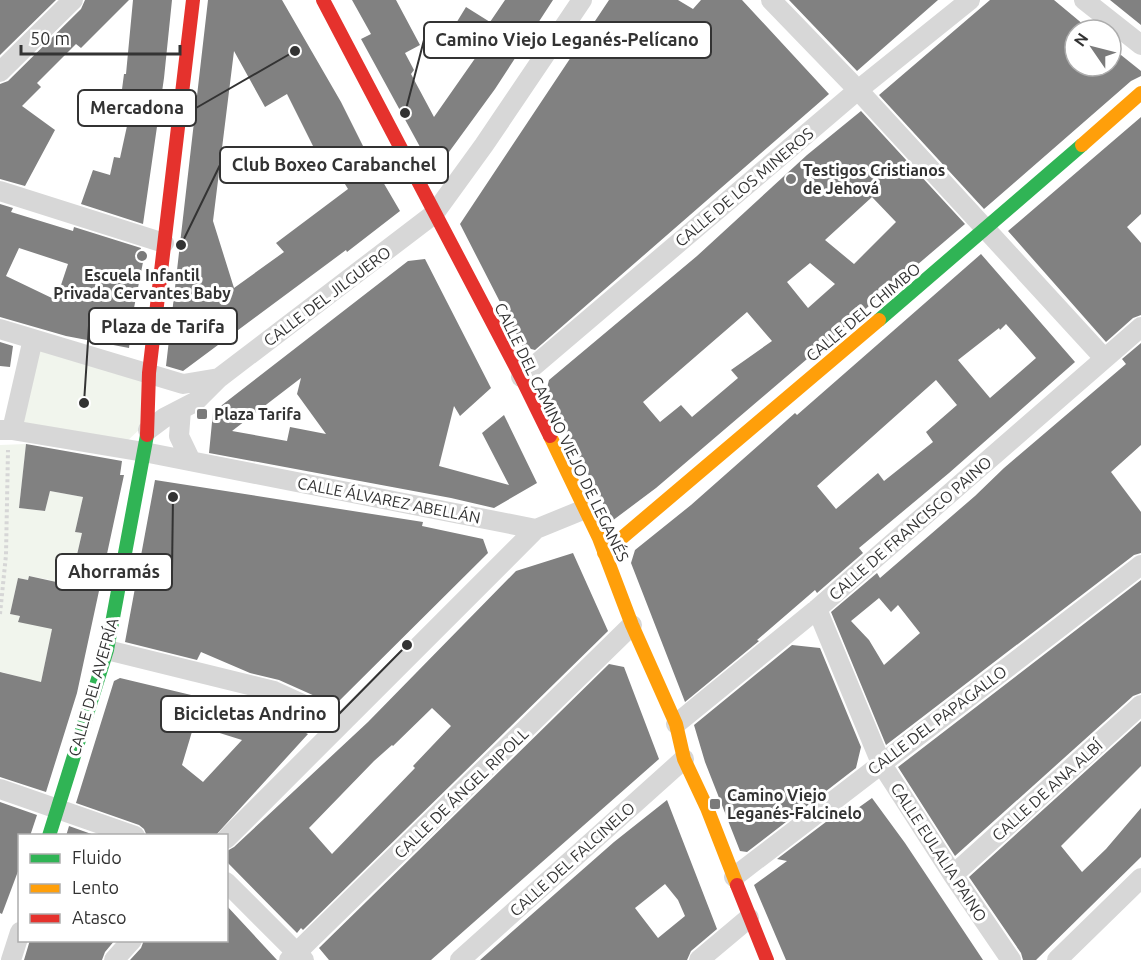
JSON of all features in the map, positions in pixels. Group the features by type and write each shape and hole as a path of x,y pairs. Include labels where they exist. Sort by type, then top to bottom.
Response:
{"street":[{"path":"0,72 73,0"},
{"name":"CALLE DEL AVEFRÍA","path":"50,834 107,650 148,430 149,373 193,0"},
{"name":"CALLE DEL CAMINO VIEJO DE LEGANÉS","path":"323,0 521,377 585,510 632,626 676,724 684,759 707,808 766,960"},
{"name":"CALLE DEL JILGUERO","path":"148,430 164,418 195,402 219,378 434,214 484,145 582,0"},
{"path":"771,0 858,90 1104,358"},
{"name":"CALLE DE LOS MINEROS","path":"521,377 858,90 970,0"},
{"path":"1084,0 1141,45"},
{"name":"CALLE DEL CHIMBO","path":"604,553 986,229 1141,93"},
{"path":"0,191 164,243"},
{"name":"CALLE DE FRANCISCO PAINO","path":"676,724 817,609 1141,327"},
{"name":"CALLE DEL JILGUERO","path":"0,329 183,384 219,378"},
{"path":"6,430 33,339"},
{"path":"181,410 179,436 191,461"},
{"name":"CALLE ÁLVAREZ ABELLÁN","path":"6,430 144,452 536,529"},
{"path":"228,837 536,529 585,510"},
{"name":"CALLE DEL PAPAGALLO","path":"734,877 1141,565"},
{"name":"CALLE EULALIA PAINO","path":"817,609 881,763 1011,960"},
{"name":"CALLE DE ÁNGEL RIPOLL","path":"297,957 632,626"},
{"path":"107,650 274,691 342,722"},
{"name":"CALLE DE ANA ALBÍ","path":"953,875 1141,705"},
{"name":"CALLE DEL FALCINELO","path":"460,960 684,759"},
{"path":"0,789 130,834"},
{"path":"1057,960 1141,878"},
{"path":"228,884 297,957"},
{"path":"699,960 749,918"},
{"path":"11,960 18,938"},
{"path":"114,960 130,942"}],"path":[{"path":"0,614 6,555 8,445 6,430"}],"shaded area":[{"path":"35,347 144,378 141,428 126,442 22,427"},
{"path":"26,444 19,508 45,511 50,491 83,497 75,532 82,533 69,590 50,580 29,576 28,580 18,578 10,614 20,616 18,621 53,625 40,687 20,677 2,672 0,675 0,445"}],"building":[{"path":"0,0 56,0 0,55"},
{"path":"85,0 129,0 81,48 76,44 37,83 41,87 22,106 55,130 25,186 0,179 0,84 8,81 81,9"},
{"path":"133,0 172,0 164,78 143,224 81,204 93,170 110,175 114,157 120,158 127,126 118,124 124,97 121,97 124,74 126,74"},
{"path":"208,0 282,0 400,211 183,371 166,366","holes":["234,51 265,107 287,94 323,166 331,161 348,189 276,243 284,252 234,288 213,221"]},
{"path":"352,0 396,0 420,45 405,53 414,70 411,74 434,117 476,57 447,38 466,7 490,22 505,0 553,0 495,89 441,163 431,167 361,39 371,34"},
{"path":"609,0 678,0 693,9 701,0 742,0 829,94 535,350 523,347 460,224"},
{"path":"789,0 938,0 857,71"},
{"path":"990,0 1054,0 1076,18 1063,18 1063,78 1123,78 1123,57 1141,71 1141,76 1131,81 984,209 879,95"},
{"path":"1110,0 1141,0 1141,25"},
{"path":"861,111 965,224 656,488 612,521 546,392 549,380 697,256 807,155","holes":["872,197 896,222 854,264 825,240","810,263 835,284 808,308 787,282","747,312 772,341 731,370 738,378 692,417 681,405 660,422 643,402"]},
{"path":"1141,117 1141,214 1127,227 1141,243 1141,315 1133,318 1106,342 1008,231"},
{"path":"0,204 13,208 11,212 73,231 74,227 141,248 140,251 145,252 129,348 66,336 0,317","holes":["19,248 68,264 56,300 6,276"]},
{"path":"981,254 1075,362 949,473 859,548 863,553 817,593 815,590 757,640 759,641 685,702 631,563 635,550 691,505 795,413 797,415","holes":["1006,324 1036,358 990,398 958,360","936,380 957,405 926,432 933,442 884,481 878,473 836,509 817,486"]},
{"path":"425,259 491,388 460,416 454,406 439,466 509,485 482,433 504,415 537,483 494,508 209,453 213,412 408,261","holes":["301,378 297,394 326,434 290,427 287,441 232,431"]},
{"path":"0,342 13,346 10,367 0,366"},
{"path":"1141,343 1141,445 1111,472 1141,512 1141,553 1134,555 886,745 831,612 877,573 880,578 975,496 1004,468 1126,364 1122,359","holes":["879,598 891,612 898,605 920,633 884,665 869,640 851,621"]},
{"path":"26,444 122,461 120,475 124,475 77,693 46,792 0,777 0,672 41,682 52,629 18,622 20,616 10,614 18,578 28,580 29,576 70,585 82,533 75,532 83,497 50,491 45,511 19,508"},
{"path":"155,480 423,522 422,526 483,539 488,553 335,705 279,680 250,673 201,652 197,660 125,642"},
{"path":"573,553 608,631 303,930 301,928 297,933 228,863 228,850 368,722 516,571","holes":["432,708 451,726 413,766 415,768 332,854 309,828 374,761"]},
{"path":"1141,580 1141,693 1133,696 955,856 898,767"},
{"path":"792,645 820,648 861,747 856,768 747,852 740,851 705,762 694,725"},
{"path":"609,664 624,667 659,759 431,960 329,960 319,948"},
{"path":"120,678 266,713 308,734 217,834 146,834 139,825 76,803 114,681","holes":["194,725 242,740 203,782 182,765"]},
{"path":"1141,721 1141,766 1061,846 1082,872 1106,849 1141,808 1141,857 1036,960 1023,960 1021,953 969,877"},
{"path":"872,798 983,960 786,960 754,885 787,861 777,859 847,806 844,818"},
{"path":"667,800 717,929 691,951 687,960 480,960 614,842","holes":["665,884 678,900 685,916 658,938 635,908"]},
{"path":"0,802 37,815 31,834 18,834 18,871 2,914 0,913"},
{"path":"69,826 91,834 67,834"},
{"path":"228,907 277,960 130,960 143,942 228,942"},
{"path":"29,942 113,942 102,960 24,960"}],"traffic: fast":[{"path":"879,320 1082,145"},
{"path":"50,834 107,650 147,435"}],"traffic: slow":[{"path":"1082,145 1141,93"},
{"path":"604,553 879,320"},
{"path":"550,436 599,538 632,625 676,724 684,759 707,808 737,885"}],"traffic: jam":[{"path":"147,435 149,373 193,0"},
{"path":"323,0 550,436"},
{"path":"737,885 767,960"}],"place":[{"name":"Mercadona","path":"295,51"},
{"name":"Camino Viejo Leganés-Pelícano","path":"405,113"},
{"name":"Testigos Cristianos de Jehová","path":"791,179"},
{"name":"Club Boxeo Carabanchel","path":"181,245"},
{"name":"Escuela Infantil Privada Cervantes Baby","path":"142,256"},
{"name":"Plaza de Tarifa","path":"84,403"},
{"name":"Plaza Tarifa","path":"202,414"},
{"name":"Ahorramás","path":"173,497"},
{"name":"Bicicletas Andrino","path":"407,645"},
{"name":"Camino Viejo Leganés-Falcinelo","path":"715,804"}]}
